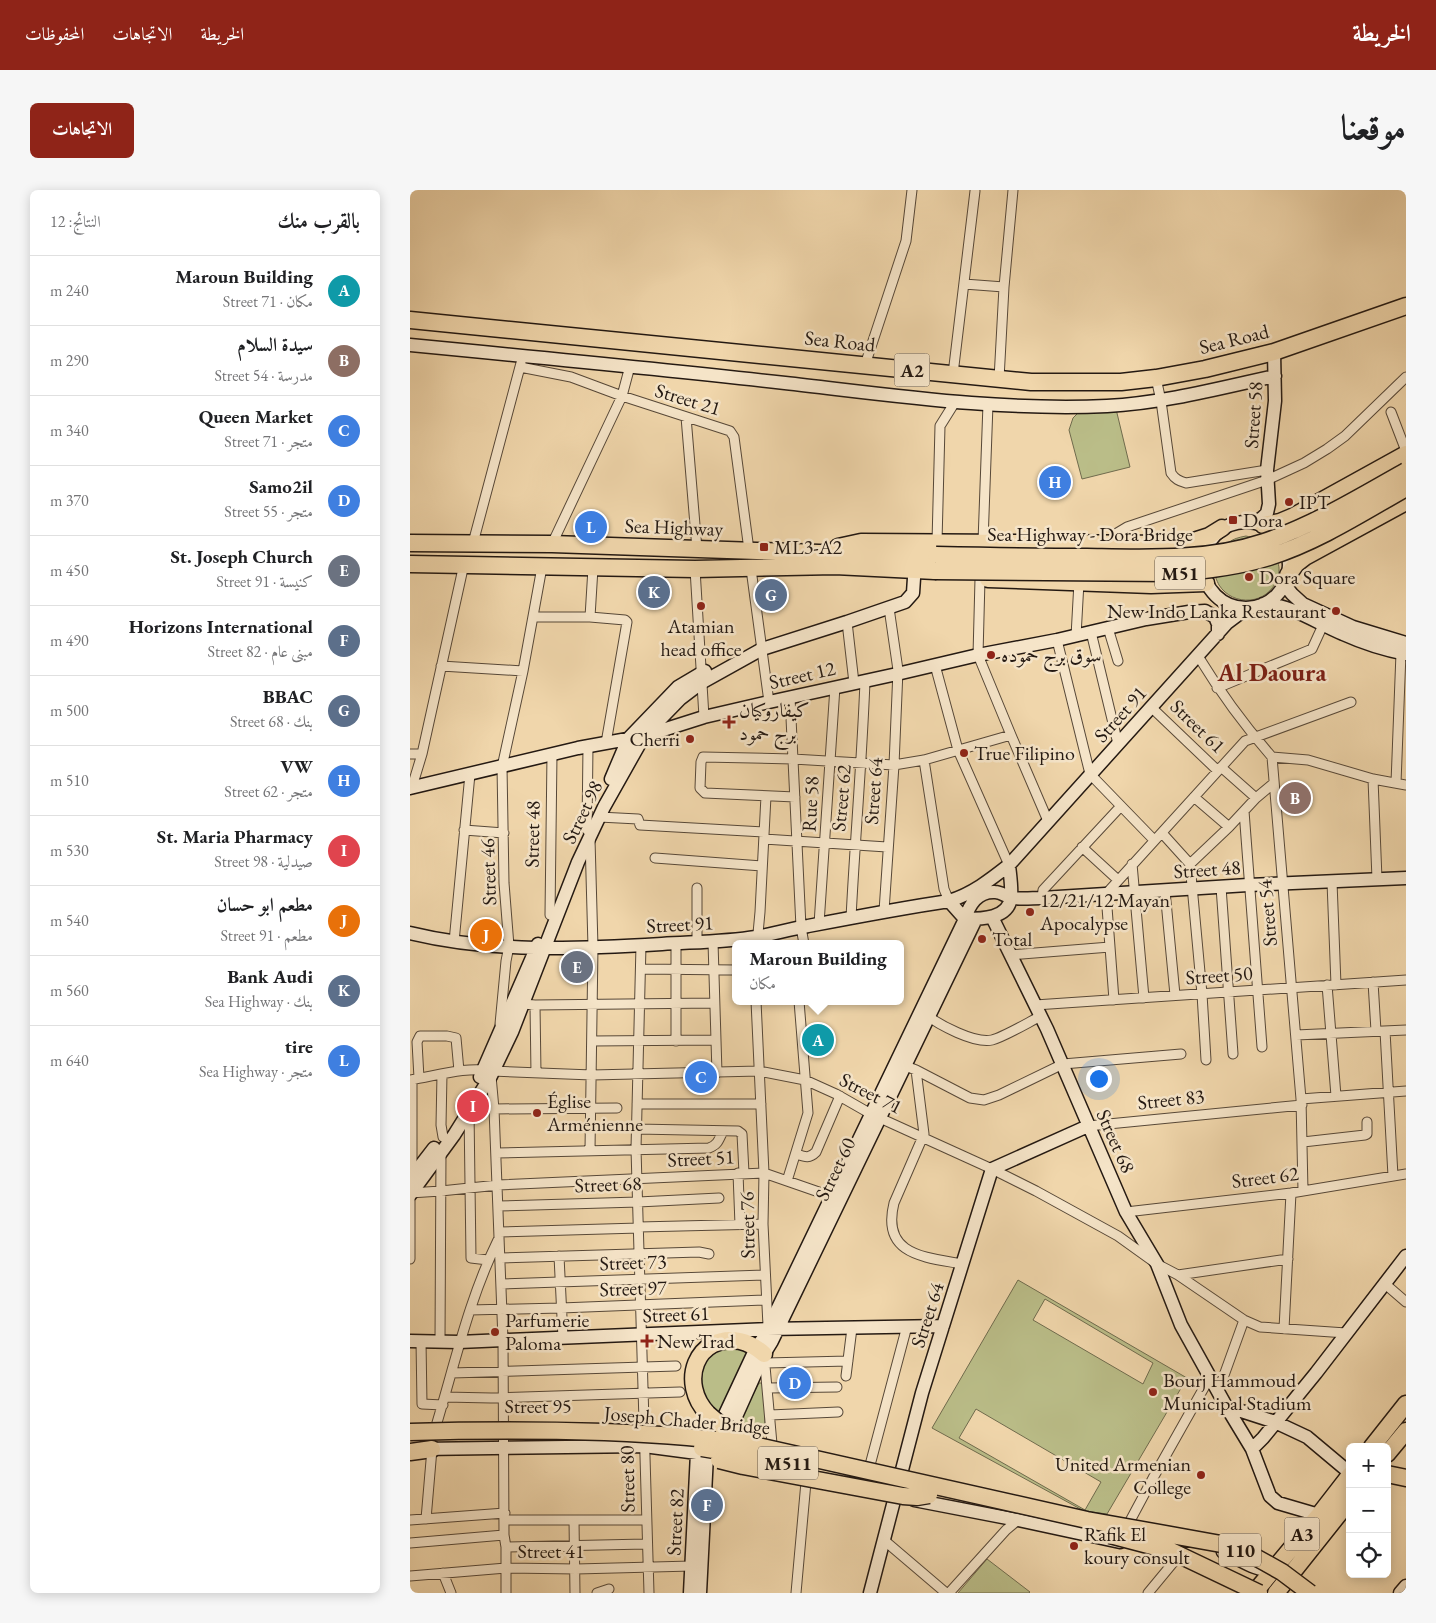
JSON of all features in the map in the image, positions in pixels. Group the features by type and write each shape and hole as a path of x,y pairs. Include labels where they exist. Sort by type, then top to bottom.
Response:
{"highway":[{"name":"Sea Road","path":"410,320 999,379 1032,382 1088,383 1156,378 1205,369 1274,352 1406,306"},
{"path":"1259,524 1280,522 1306,510 1406,452"},
{"name":"Sea Highway - Dora Bridge","path":"936,556 1144,558 1203,555 1234,550 1292,532 1406,471"},
{"name":"Sea Highway - Dora Bridge","path":"936,556 1170,573 1197,572 1235,566 1269,557 1310,540 1406,488"},
{"path":"1287,577 1290,570 1300,560 1406,502"},
{"path":"1306,510 1300,520 1303,536 1311,544 1322,547"},
{"path":"936,556 983,542 1184,544 1209,536 1222,528"},
{"name":"Sea Highway","path":"410,543 552,544 936,556"},
{"name":"Sea Highway","path":"410,564 752,569 835,566 936,556"},
{"path":"835,566 862,576 1079,582 1209,588"},
{"path":"762,1355 746,1343 731,1340 714,1344 700,1355 694,1367 692,1379 694,1394 703,1410 723,1427 778,1447"},
{"path":"1375,1443 1406,1404"},
{"name":"Joseph Chader Bridge","path":"410,1432 530,1429 727,1440 778,1447 891,1477 1086,1520 1159,1540"},
{"path":"1391,1449 1406,1431"},
{"name":"Joseph Chader Bridge","path":"411,1449 452,1440 656,1443 698,1448 773,1460 928,1495 1159,1540"},
{"path":"411,1449 432,1449"},
{"path":"708,1455 743,1466 908,1497 928,1495"},
{"path":"1391,1475 1406,1478"},
{"name":"A3","path":"1256,1592 1272,1570 1319,1516 1346,1479"},
{"name":"A3","path":"1276,1593 1346,1505"},
{"name":"110","path":"1159,1540 1190,1560 1256,1592"},
{"name":"110","path":"1159,1540 1213,1542 1246,1552 1282,1572 1310,1593"}],"street":[{"path":"865,365 906,241 912,190"},
{"path":"999,379 1004,287 1013,190"},
{"path":"953,374 975,191"},
{"path":"964,284 1004,287"},
{"path":"410,345 521,362 630,366 955,402 1058,407 1109,406 1161,401 1275,376"},
{"name":"Street 58","path":"1259,524 1267,513 1270,504 1267,475 1275,401 1274,352"},
{"path":"473,544 521,362"},
{"name":"Street 21","path":"521,362 730,430 734,437 749,550"},
{"path":"552,544 622,396 630,366"},
{"path":"1111,543 1117,533 1127,527 1304,462 1344,436 1406,377"},
{"path":"1156,378 1171,473 1174,478 1186,482 1267,475"},
{"path":"936,556 940,426 955,402"},
{"path":"983,542 988,404"},
{"path":"1391,412 1406,452"},
{"path":"686,417 697,549"},
{"path":"1244,522 1259,524 1276,534 1285,546 1289,565 1288,589 1303,604 1404,650 1359,640 1281,606 1263,604 1246,608 1228,604 1209,588 1203,573 1202,563 1208,543 1222,528 1232,524 1244,522"},
{"path":"411,788 422,754 464,564"},
{"path":"502,767 523,671 542,567"},
{"path":"590,617 593,568"},
{"path":"695,569 704,717"},
{"path":"752,569 769,702"},
{"path":"1263,604 1278,594 1287,577"},
{"name":"Street 98","path":"410,1194 414,1179 469,1097 489,1072 498,1036 541,948 588,834 644,736 701,678 735,655 904,602 909,598 914,589 911,578"},
{"name":"Street 98","path":"762,646 847,622 874,610 899,597 911,578"},
{"path":"980,579 978,655 1048,821"},
{"path":"1076,636 1079,582"},
{"path":"1189,612 1203,604 1209,588"},
{"name":"Street 64","path":"884,911 894,765 897,674 889,608"},
{"name":"Street 91","path":"757,940 801,927 949,901 963,897 986,884 1009,865 1218,634 1246,608"},
{"path":"1189,612 1202,610 1212,614 1218,624 1218,634"},
{"name":"Street 12","path":"411,788 552,754 644,736 704,717 790,697 978,655 1189,612"},
{"path":"533,617 590,617 626,620 628,625 606,743"},
{"name":"Street 62","path":"847,622 859,682 861,763 854,845 851,918"},
{"path":"1217,688 1312,649 1323,625"},
{"path":"1108,628 1118,661"},
{"path":"1091,632 1118,744"},
{"path":"1057,640 1090,774 1154,840"},
{"path":"1396,783 1404,650"},
{"path":"1198,656 1217,688 1254,737 1272,757 1308,760 1373,779 1406,785"},
{"path":"924,760 944,889 949,901 970,919 988,919 1004,910 1012,898 1009,865 958,750 935,665"},
{"path":"441,666 523,671"},
{"name":"Street 98","path":"414,1179 441,1152 469,1111 489,1072 529,1005 550,915 588,834 628,739 678,687 701,678"},
{"name":"Rue 58","path":"819,924 835,687"},
{"path":"790,697 801,927 803,940"},
{"path":"1114,1000 1106,894 1245,742 1350,702"},
{"name":"Street 61","path":"1151,708 1256,798"},
{"path":"795,797 705,793 700,788 701,762 703,757 793,759 894,765 924,760 1011,735"},
{"path":"588,746 588,834 593,947 590,1150"},
{"path":"410,754 422,754"},
{"name":"Street 48","path":"550,915 552,754"},
{"name":"Street 54","path":"1272,757 1302,1102 1303,1191"},
{"name":"Street 46","path":"498,1036 509,946 504,883 502,767"},
{"name":"Street 46","path":"454,942 470,774"},
{"path":"1373,779 1377,879"},
{"path":"1190,864 1256,798 1274,783"},
{"path":"757,940 766,796"},
{"path":"1194,797 1229,827"},
{"path":"1042,898 1042,890 1121,806"},
{"path":"1244,811 1248,885 1262,1047"},
{"path":"599,817 638,819 640,825 764,835 797,841 887,847"},
{"path":"464,830 504,833"},
{"path":"1162,833 1190,864 1206,1060"},
{"path":"1082,847 1118,880"},
{"path":"655,858 762,866"},
{"path":"1132,864 1144,998"},
{"name":"Street 48","path":"970,919 971,903 986,893 996,892 1012,898 1042,898 1282,883 1406,878"},
{"path":"1332,882 1331,1034 1336,1096"},
{"path":"1221,887 1233,1054"},
{"path":"697,888 697,942"},
{"path":"1165,891 1175,996"},
{"name":"Street 68","path":"992,917 1063,1064 1126,1212 1157,1264 1181,1324 1252,1449 1267,1490 1274,1501 1284,1506 1319,1516"},
{"name":"Street 60","path":"735,1436 734,1421 773,1329 875,1116 906,1066 925,1013 970,919"},
{"name":"Street 91","path":"410,933 454,942 541,948 732,941"},
{"path":"713,942 717,1073"},
{"path":"676,943 676,1041"},
{"path":"638,1074 641,945"},
{"path":"1010,955 1110,947"},
{"path":"641,969 732,970"},
{"name":"Street 50","path":"1038,1010 1114,1000 1406,980"},
{"path":"1373,982 1388,1093 1393,1176"},
{"path":"536,1073 529,1005 714,1002"},
{"name":"Street 76","path":"756,1005 764,1172 763,1224 766,1300 773,1329"},
{"path":"787,1181 808,1113 799,1005"},
{"path":"925,1013 950,1029 982,1040 993,1040 1038,1010"},
{"path":"1296,1035 1406,1030"},
{"path":"414,1179 414,1079 417,1042 420,1036 452,1036 456,1038 458,1071"},
{"path":"592,1041 716,1040"},
{"path":"906,1066 970,1098 984,1100 999,1095 1063,1064 1181,1054"},
{"path":"906,1066 918,1091 924,1126 923,1138 894,1203 892,1213 893,1233 903,1248 912,1253 962,1264"},
{"name":"Street 71","path":"414,1079 458,1071 592,1075 759,1071 805,1080 840,1096 875,1116 1036,1191 1118,1236 1157,1264 1178,1275 1244,1320 1260,1327 1346,1333"},
{"path":"489,1072 494,1109 498,1184 503,1340 506,1593"},
{"path":"442,1074 441,1125 443,1137"},
{"name":"Street 80","path":"638,1074 636,1149 646,1544 649,1593"},
{"path":"1302,1102 1336,1096 1406,1091"},
{"path":"796,1154 807,1157 816,1152 840,1096"},
{"name":"Street 83","path":"992,1169 1088,1126 1302,1102"},
{"path":"637,1104 761,1104"},
{"path":"494,1109 617,1108"},
{"path":"469,1111 471,1258 488,1260"},
{"path":"1303,1142 1364,1135 1368,1132 1367,1122"},
{"path":"637,1130 738,1131 742,1134 740,1225"},
{"path":"496,1153 709,1148 718,1143 722,1131"},
{"path":"440,1341 441,1152"},
{"name":"Street 64","path":"870,1593 896,1499 922,1393 992,1169"},
{"name":"Street 51","path":"410,1194 498,1184 764,1172 836,1198"},
{"name":"Street 62","path":"1126,1212 1291,1193 1406,1174"},
{"path":"1284,1329 1291,1193"},
{"path":"410,1194 410,1259"},
{"name":"Street 68","path":"498,1206 719,1198"},
{"path":"499,1235 639,1227 763,1224"},
{"path":"436,1426 452,1374 459,1342 488,1260 499,1235"},
{"path":"500,1258 699,1252 709,1254"},
{"path":"559,1256 563,1338"},
{"path":"1252,1449 1406,1256"},
{"path":"1178,1275 1288,1259"},
{"name":"Street 73","path":"501,1284 765,1275"},
{"path":"1384,1283 1406,1302"},
{"name":"Street 97","path":"470,1310 766,1300"},
{"path":"1218,1392 1244,1320"},
{"path":"870,1465 907,1326"},
{"name":"Street 61","path":"415,1341 459,1342 773,1329 943,1326"},
{"path":"846,1376 852,1328"},
{"path":"415,1341 422,1404 504,1397 680,1392"},
{"path":"778,1447 770,1415 768,1388 762,1355 848,1361"},
{"name":"Street 60","path":"715,1432 762,1355"},
{"path":"452,1374 676,1366"},
{"path":"1130,1521 1152,1478 1210,1377"},
{"path":"768,1388 837,1387"},
{"path":"1226,1406 1275,1422 1307,1437 1346,1471"},
{"path":"770,1415 838,1412"},
{"name":"Street 95","path":"410,1426 554,1424 643,1426 715,1432 1130,1521 1182,1536 1233,1556 1259,1569 1272,1570"},
{"path":"426,1519 432,1449 644,1446 753,1460 839,1481 896,1499"},
{"path":"708,1455 712,1464 717,1466 1018,1520 1137,1546 1228,1572 1249,1580 1254,1584 1256,1592"},
{"name":"Street 82","path":"690,1593 700,1492 708,1455"},
{"path":"796,1593 806,1482"},
{"name":"Street 82","path":"700,1492 700,1593"},
{"path":"410,1520 505,1516 574,1520 646,1520"},
{"path":"1002,1517 1006,1530"},
{"path":"574,1520 576,1546 575,1593"},
{"path":"885,1541 948,1593 1006,1530 1018,1520"},
{"path":"410,1543 504,1535"},
{"path":"506,1547 646,1544"},
{"path":"1228,1572 1235,1569 1237,1565 1237,1560 1233,1556"},
{"path":"1148,1593 1177,1558"},
{"name":"Street 41","path":"410,1576 506,1568 576,1569 692,1566"},
{"path":"443,1573 451,1593"},
{"path":"1400,1593 1406,1586"},
{"path":"597,1593 609,1589"}],"green space":[{"path":"1116,409 1130,467 1082,479 1069,430 1073,418 1080,411"},
{"path":"1246,536 1257,538 1275,557 1279,574 1272,588 1266,594 1250,600 1241,600 1225,592 1219,585 1215,570 1227,544 1236,538"},
{"path":"1018,1280 1187,1378 1107,1514 1084,1511 932,1428","holes":["1045,1299 1153,1363 1143,1384 1033,1320","976,1409 1101,1482 1085,1510 959,1438"]},
{"path":"728,1346 745,1350 748,1356 717,1418 709,1412 698,1381 699,1369 714,1352"},
{"path":"759,1383 763,1383 765,1386 765,1435 763,1436 742,1428 743,1414"},
{"path":"987,1559 1030,1592 958,1593"}],"place":[{"name":"VW","path":"1055,482"},
{"name":"IPT","path":"1289,502"},
{"name":"Dora","path":"1233,520"},
{"name":"tire","path":"591,527"},
{"name":"ML3-A2","path":"764,547"},
{"name":"Dora Square","path":"1249,577"},
{"name":"Bank Audi","path":"654,592"},
{"name":"BBAC","path":"771,595"},
{"name":"Atamian head office","path":"701,606"},
{"name":"New Indo Lanka Restaurant","path":"1336,611"},
{"name":"سوق برج حموده","path":"991,655"},
{"name":"كيفاروكيان برج حمود","path":"729,722"},
{"name":"Cherri","path":"690,739"},
{"name":"True Filipino","path":"964,753"},
{"name":"سيدة السلام","path":"1295,798"},
{"name":"12/21/12 Mayan Apocalypse","path":"1030,912"},
{"name":"مطعم ابو حسان","path":"486,935"},
{"name":"Total","path":"982,939"},
{"name":"St. Joseph Church","path":"577,967"},
{"name":"Maroun Building","path":"818,1040"},
{"name":"Queen Market","path":"701,1077"},
{"name":"St. Maria Pharmacy","path":"473,1106"},
{"name":"Église Arménienne","path":"537,1113"},
{"name":"Parfumerie Paloma","path":"495,1332"},
{"name":"New Trad","path":"647,1341"},
{"name":"Samo2il","path":"795,1383"},
{"name":"Bourj Hammoud Municipal Stadium","path":"1153,1392"},
{"name":"United Armenian College","path":"1201,1475"},
{"name":"Horizons International","path":"707,1505"},
{"name":"Rafik El koury consult","path":"1074,1546"}],"district":[{"name":"Al Daoura","path":"1272,672"}]}
